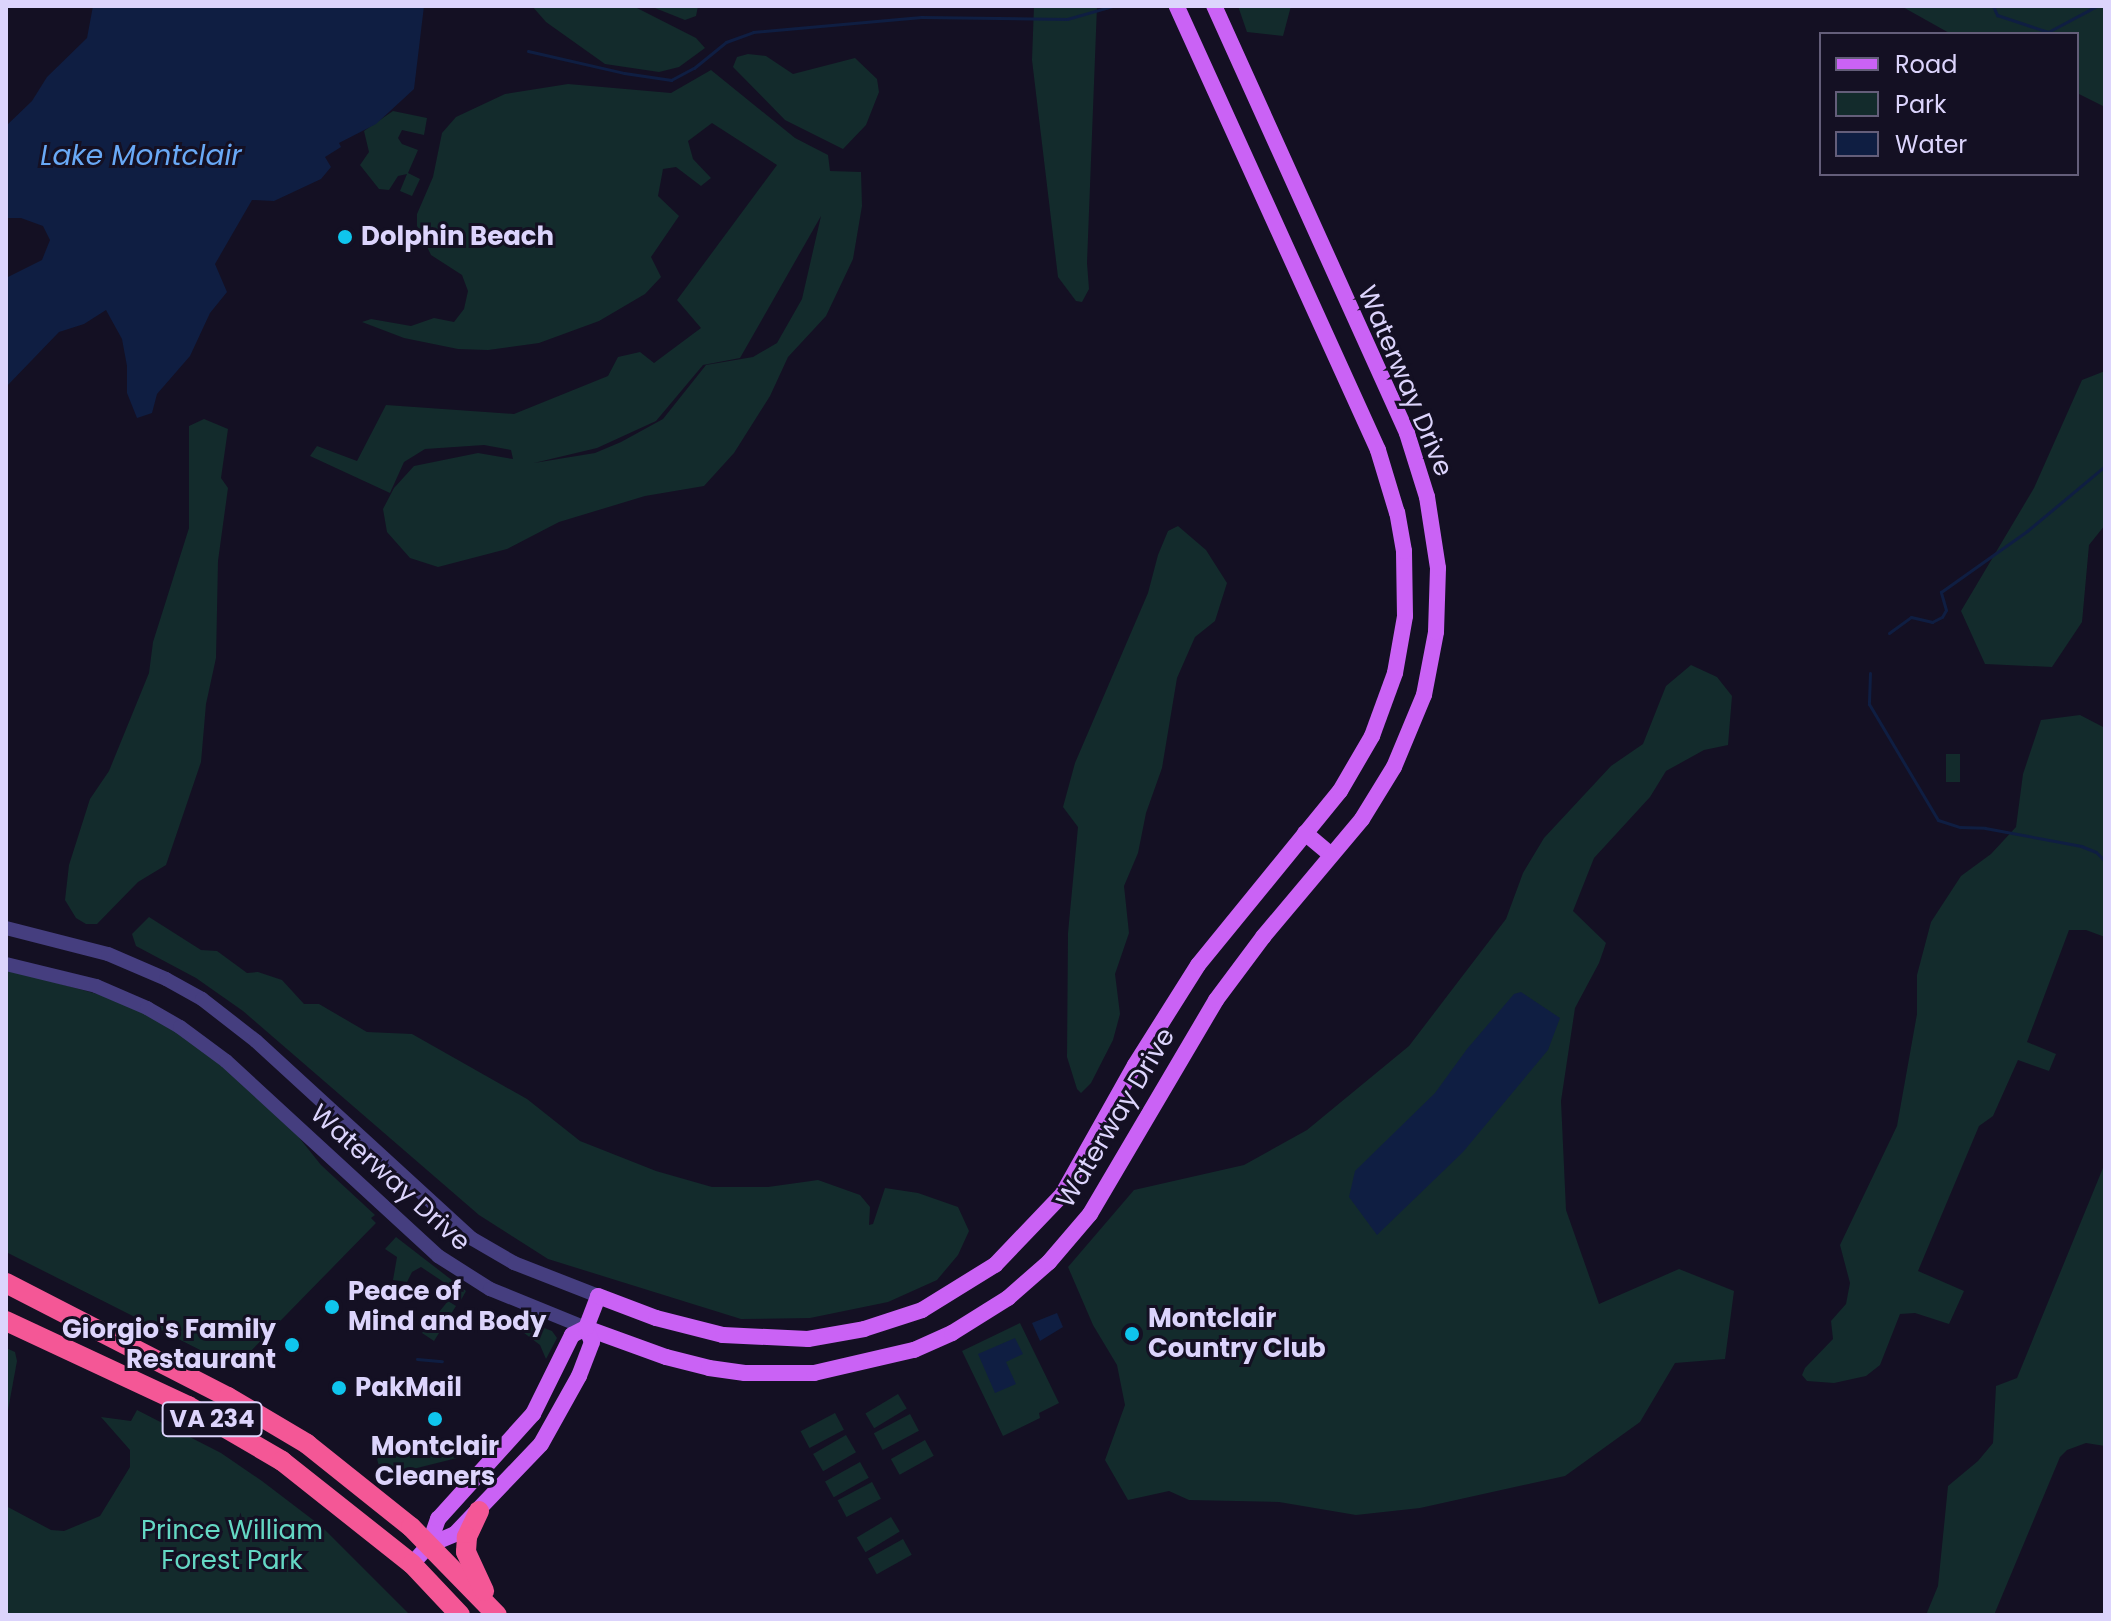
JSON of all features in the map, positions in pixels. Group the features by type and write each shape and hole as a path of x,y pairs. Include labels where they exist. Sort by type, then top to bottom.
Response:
{"highway":[{"name":"VA 234","path":"6,1283 276,1425 344,1472 429,1545 497,1615"},
{"name":"VA 234","path":"6,1321 188,1406 237,1433 324,1491 412,1564 460,1615"},
{"path":"479,1511 467,1537 467,1557 497,1615"}],"main road":[{"name":"Waterway Drive","path":"598,1296 699,1330 749,1338 808,1339 897,1320 971,1282 1017,1245 1062,1195 1135,1065 1198,965 1359,762 1388,697 1405,616 1403,542 1378,450 1177,6"},
{"name":"Waterway Drive","path":"586,1328 666,1357 709,1368 784,1375 844,1369 885,1359 936,1340 983,1315 1032,1279 1090,1214 1216,1000 1380,792 1410,733 1424,695 1437,622 1435,538 1427,497 1407,433 1214,6"},
{"path":"1305,833 1331,855"},
{"path":"412,1564 429,1545 438,1519 517,1436 550,1385 572,1335 586,1328 598,1296"},
{"path":"429,1545 455,1534 479,1511 522,1467 554,1424 592,1342 586,1328"}],"street":[{"name":"Waterway Drive","path":"6,928 108,954 166,979 202,999 256,1041 471,1238 514,1263 598,1296"},
{"name":"Waterway Drive","path":"6,964 96,986 147,1008 180,1027 226,1061 438,1256 490,1289 586,1328"}],"green space":[{"path":"532,6 633,6 696,38 705,48 679,67 659,72 605,64 546,22"},
{"path":"650,6 698,6 696,16 685,20"},
{"path":"1034,6 1097,6 1087,263 1089,289 1082,302 1076,301 1058,277 1032,60"},
{"path":"1238,6 1291,6 1283,36 1247,32"},
{"path":"1901,6 2105,6 2105,107 2079,94 2079,32 1947,32"},
{"path":"748,54 766,56 793,74 855,58 877,79 879,92 866,125 843,149 785,120 733,67 737,57"},
{"path":"711,70 795,138 828,155 830,171 861,172 862,206 853,259 826,316 788,357 770,396 734,453 704,486 645,496 559,522 507,549 438,567 410,558 387,532 383,509 394,488 414,466 478,453 513,459 511,450 484,445 425,449 404,462 390,493 310,456 317,446 357,461 386,405 514,414 608,376 618,357 640,352 654,363 701,328 677,300 777,165 712,123 688,141 693,159 711,178 701,186 676,167 663,169 658,196 679,216 651,257 661,277 645,294 599,321 539,343 488,350 458,349 404,338 362,322 371,319 411,326 434,318 454,322 464,309 468,291 462,275 431,255 417,226 417,214 433,177 442,133 456,117 505,94 568,84 671,93","holes":["821,216 802,299 777,343 753,357 706,365 663,419 595,453 534,463 597,448 656,421 703,365 740,358"]},
{"path":"393,111 427,118 424,135 402,130 398,138 402,144 418,150 408,173 420,179 412,196 400,191 407,174 398,176 389,190 379,189 360,165 369,152 364,131"},
{"path":"2105,371 2105,525 2089,545 2082,622 2052,667 1985,664 1961,611 2034,488 2082,380"},
{"path":"204,419 228,429 221,478 228,488 218,561 216,658 206,704 201,762 166,865 138,882 97,924 86,924 76,918 65,900 69,865 90,799 109,771 149,673 153,642 189,528 189,426"},
{"path":"1178,526 1206,550 1227,583 1215,621 1195,637 1177,678 1162,768 1146,813 1138,853 1124,886 1129,933 1115,974 1120,1014 1113,1040 1091,1083 1081,1093 1067,1057 1068,933 1078,827 1063,807 1075,763 1148,593 1158,555 1168,531"},
{"name":"Montclair Country Club","path":"1691,665 1717,677 1732,696 1728,745 1704,750 1666,771 1650,797 1594,858 1573,911 1606,943 1575,1008 1561,1101 1566,1210 1599,1304 1679,1269 1734,1291 1725,1359 1675,1363 1640,1422 1565,1476 1420,1508 1356,1515 1279,1502 1189,1500 1169,1491 1128,1500 1105,1460 1125,1405 1117,1365 1093,1325 1068,1267 1134,1190 1244,1165 1307,1130 1409,1046 1506,919 1523,873 1544,838 1611,766 1643,744 1666,686"},
{"path":"2080,715 2105,728 2105,937 2086,930 2069,930 2027,1042 2056,1054 2049,1071 2018,1060 1993,1116 1979,1126 1918,1271 1964,1291 1949,1324 1915,1313 1900,1314 1880,1365 1866,1376 1834,1383 1807,1381 1802,1375 1805,1368 1833,1339 1831,1321 1846,1304 1850,1283 1840,1245 1897,1126 1917,1014 1917,975 1931,922 1961,876 1991,854 2016,827 2023,774 2041,720"},
{"path":"1946,754 1960,754 1960,782 1946,782"},
{"path":"149,917 201,950 217,951 247,973 258,972 282,980 304,1004 319,1004 367,1032 412,1034 527,1099 580,1141 656,1171 712,1187 768,1187 818,1180 860,1195 870,1207 869,1225 873,1224 885,1188 918,1193 958,1207 969,1231 958,1255 937,1280 888,1302 810,1318 741,1319 548,1259 479,1215 243,1011 196,978 136,946 132,934"},
{"path":"6,969 112,998 156,1019 208,1053 297,1135 321,1165 375,1215 371,1218 376,1223 247,1355 236,1350 224,1362 6,1252"},
{"path":"2105,1163 2105,1446 2086,1443 2067,1450 2060,1457 1994,1615 1926,1615 1938,1586 1948,1486 1978,1461 1993,1443 1996,1386 2017,1378"},
{"path":"396,1237 466,1291 461,1300 455,1296 457,1291 421,1267 412,1272 407,1282 393,1280 397,1257 385,1249"},
{"path":"448,1301 456,1306 434,1341 422,1333"},
{"path":"506,1313 552,1331 557,1338 546,1359 540,1345 507,1320"},
{"path":"1020,1323 1059,1403 1039,1413 1040,1418 1003,1436 962,1351"},
{"path":"6,1348 15,1352 17,1361 6,1421"},
{"path":"898,1394 907,1409 874,1428 865,1414"},
{"name":"Prince William Forest Park","path":"137,1410 221,1453 262,1481 321,1526 410,1615 6,1615 6,1506 51,1530 64,1531 100,1516 130,1467 130,1450 101,1417 131,1421"},
{"path":"835,1413 844,1430 809,1448 801,1431"},
{"path":"910,1414 919,1431 883,1450 874,1433"},
{"path":"846,1435 856,1452 823,1471 813,1454"},
{"path":"402,1437 440,1449 479,1447 469,1455 389,1475 379,1466 377,1459"},
{"path":"925,1440 934,1456 900,1475 891,1459"},
{"path":"860,1462 869,1478 834,1497 825,1481"},
{"path":"872,1482 881,1499 846,1517 838,1500"},
{"path":"891,1517 900,1532 865,1552 857,1538"},
{"path":"903,1539 912,1555 877,1574 868,1558"}],"water":[{"name":"Lake Montclair","path":"93,6 424,6 414,89 376,124 339,143 341,147 325,157 331,167 321,179 274,201 252,200 215,264 227,292 210,313 190,356 157,394 152,413 137,418 127,393 127,366 122,339 106,310 84,324 59,332 6,387 6,278 42,260 50,240 43,226 21,218 6,218 6,126 32,101 47,77 87,38"},
{"path":"1521,992 1560,1018 1548,1050 1463,1152 1377,1235 1349,1197 1355,1171 1435,1093 1467,1049 1514,994"},
{"path":"1057,1313 1063,1327 1040,1341 1032,1323"},
{"path":"1015,1338 1023,1354 1006,1362 1016,1384 995,1393 978,1354"}],"waterway":[{"path":"528,51 624,73 671,80 694,68 726,42 753,32 921,17 1067,19 1113,6"},
{"path":"1993,6 1997,15 2048,32 2097,6"},
{"path":"1889,633 1911,617 1932,622 1942,617 1946,610 1941,592 2027,531 2105,466"},
{"path":"1870,673 1869,704 1938,820 1960,827 1985,828 2081,846 2096,852 2105,861"},
{"path":"417,1359 442,1361"}],"place":[{"name":"Dolphin Beach","path":"345,237"},
{"name":"Peace of Mind and Body","path":"332,1307"},
{"name":"Montclair Country Club","path":"1132,1334"},
{"name":"Giorgio's Family Restaurant","path":"292,1345"},
{"name":"PakMail","path":"339,1388"},
{"name":"Montclair Cleaners","path":"435,1419"}]}
